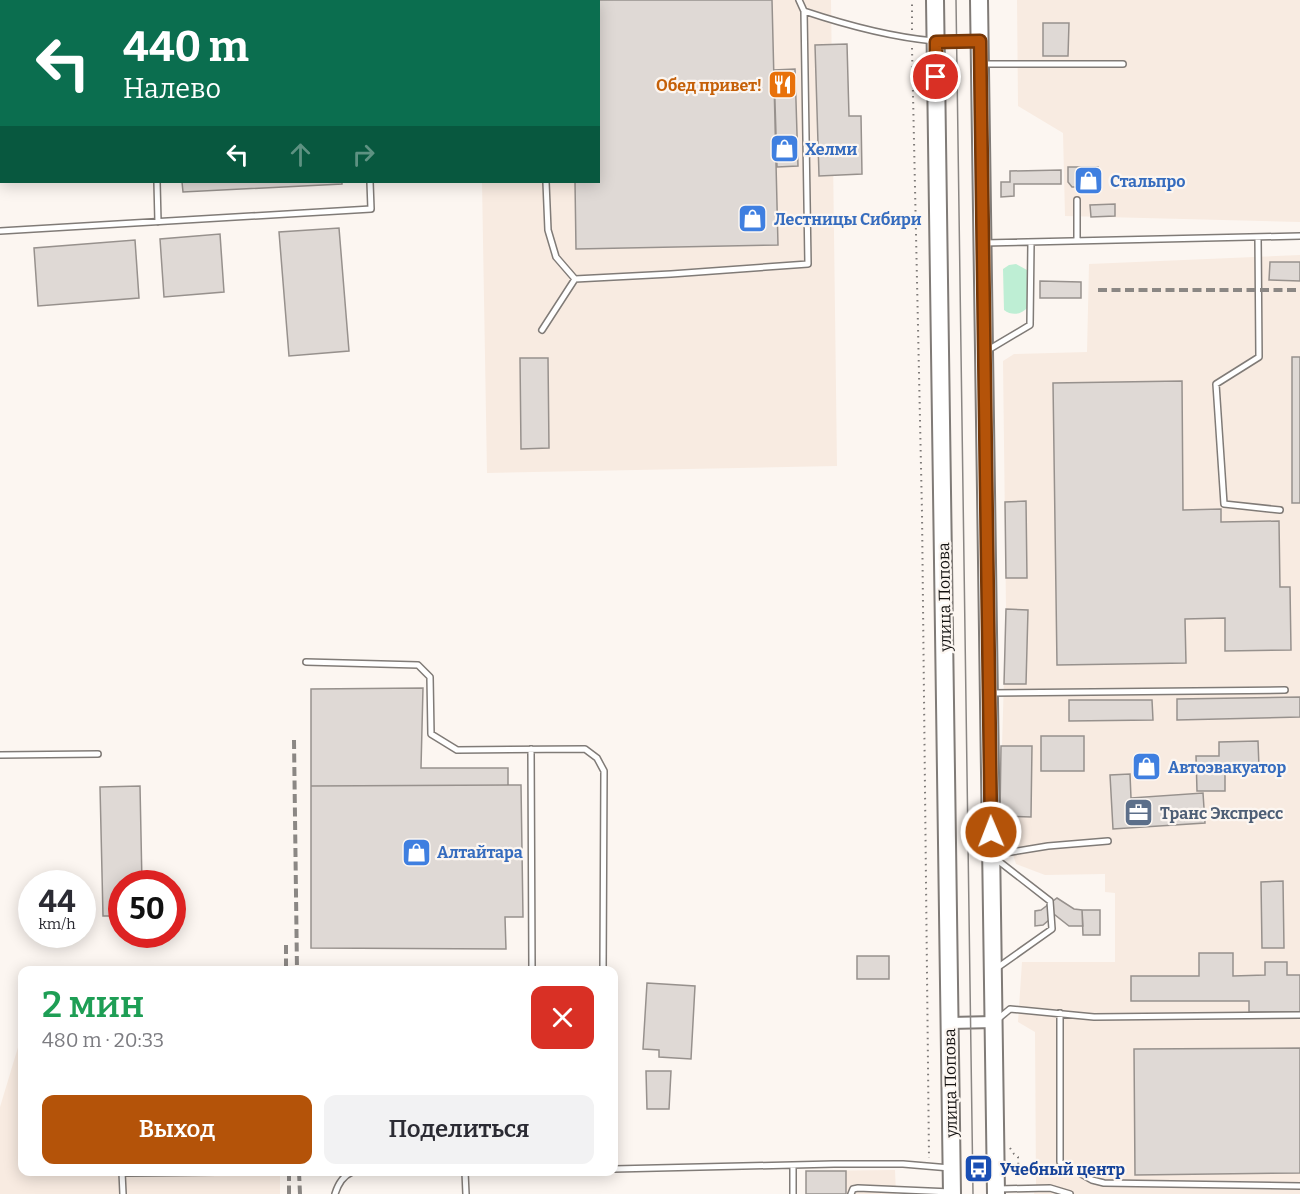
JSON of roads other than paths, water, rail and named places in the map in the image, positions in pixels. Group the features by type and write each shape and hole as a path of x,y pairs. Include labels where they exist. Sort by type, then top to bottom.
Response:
{"main road":[{"name":"улица Попова","path":"935,0 952,1193"},
{"path":"979,0 996,1192"}],"street":[{"path":"936,42 980,41"},
{"path":"950,1023 994,1022"}],"lane":[{"path":"575,279 808,264 804,11 800,0"},
{"path":"804,11 843,23 912,39 936,42"},
{"path":"980,64 1123,64"},
{"path":"157,183 158,222"},
{"path":"0,231 371,209 370,183"},
{"path":"546,183 550,239 556,257 575,279"},
{"path":"1077,200 1077,241"},
{"path":"982,243 1300,236"},
{"path":"1258,237 1259,357 1216,384 1224,504 1280,510"},
{"path":"984,353 1030,325 1031,243"},
{"path":"542,330 575,279"},
{"path":"306,663 418,665 430,677 431,734 457,750 585,749 597,758 604,771 603,966"},
{"path":"989,693 1285,690"},
{"path":"531,749 532,966"},
{"path":"0,755 98,754"},
{"path":"992,855 1048,846 1108,841"},
{"path":"992,855 1050,901 1052,929 993,971"},
{"path":"994,1022 1010,1009 1094,1017 1300,1015"},
{"path":"1060,1012 1060,1162 1092,1180 1104,1183 1300,1186"},
{"path":"618,1169 903,1164 952,1168"},
{"path":"793,1165 793,1194"},
{"path":"122,1176 123,1194"},
{"path":"335,1194 337,1186 344,1176"},
{"path":"465,1176 466,1194"},
{"path":"851,1194 853,1189 858,1188 952,1193"},
{"path":"996,1192 1050,1188 1070,1194"}],"tram line":[{"path":"956,0 973,1194"}],"railway":[{"path":"1098,290 1300,290"},
{"path":"294,740 297,966"},
{"path":"286,945 286,966"},
{"path":"289,1176 289,1194"},
{"path":"299,1176 300,1194"}],"place":[{"name":"Обед привет!","path":"783,85"},
{"name":"Хелми","path":"784,149"},
{"name":"Стальпро","path":"1089,181"},
{"name":"Лестницы Сибири","path":"753,219"},
{"name":"Автоэвакуатор","path":"1147,767"},
{"name":"Транс Экспресс","path":"1139,813"},
{"name":"Алтайтара","path":"416,852"},
{"name":"Учебный центр","path":"979,1169"}]}
